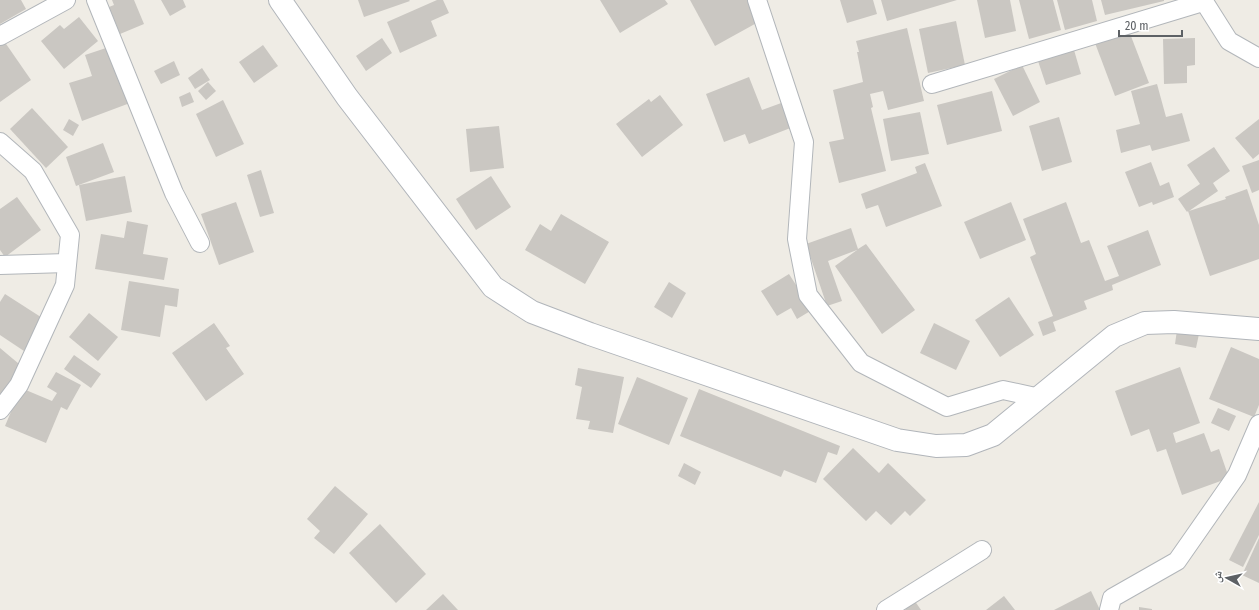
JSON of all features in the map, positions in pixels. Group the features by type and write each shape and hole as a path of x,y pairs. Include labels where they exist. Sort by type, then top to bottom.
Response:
{"main road":[{"path":"280,0 347,96 493,287 532,312 590,334 897,440 936,446 966,445 993,435 1114,336 1145,323 1174,322 1259,329"}],"street":[{"path":"0,36 66,0"},
{"path":"96,0 174,193 200,243"},
{"path":"757,0 804,142 797,239 808,295 861,363 947,407 1003,390 1040,398"},
{"path":"932,84 1203,1 1229,41 1259,58"},
{"path":"0,142 33,171 70,235 65,285 19,385 0,410"},
{"path":"0,265 67,263"},
{"path":"1109,610 1112,598 1177,561 1237,475 1259,424"},
{"path":"886,610 982,550"}],"building":[{"path":"0,0 21,0 26,9 0,24"},
{"path":"112,0 134,0 144,24 120,34 109,7 114,5"},
{"path":"161,0 183,0 186,7 170,16"},
{"path":"358,0 409,0 410,1 364,17"},
{"path":"437,0 443,0 449,13 431,21 437,36 400,53 387,22"},
{"path":"600,0 665,0 668,4 620,33"},
{"path":"690,0 751,0 762,20 715,46"},
{"path":"840,0 873,0 877,14 847,23"},
{"path":"881,0 957,0 887,21"},
{"path":"977,0 1010,0 1016,31 985,38"},
{"path":"1019,0 1053,0 1061,30 1029,39"},
{"path":"1057,0 1092,0 1097,21 1065,30"},
{"path":"1101,0 1164,0 1164,1 1105,15"},
{"path":"79,17 98,41 64,69 41,41 60,25 64,29"},
{"path":"956,21 965,65 928,73 919,29"},
{"path":"907,28 924,101 888,110 883,91 870,94 873,107 871,108 886,171 839,183 829,142 844,139 833,90 863,82 856,41"},
{"path":"1129,31 1149,83 1115,96 1095,43"},
{"path":"382,38 392,53 366,71 356,56"},
{"path":"1195,38 1195,65 1187,66 1187,83 1164,84 1163,39"},
{"path":"4,41 31,80 0,102 0,43"},
{"path":"263,45 278,66 254,83 239,62"},
{"path":"112,46 130,103 82,121 69,83 92,76 85,55"},
{"path":"1074,50 1081,74 1046,85 1038,61"},
{"path":"174,61 180,75 161,84 154,71"},
{"path":"1022,65 1040,102 1013,116 994,79"},
{"path":"202,68 210,80 195,89 188,78"},
{"path":"749,77 762,110 784,102 793,127 749,144 745,134 724,142 706,94"},
{"path":"208,82 216,91 206,100 198,91"},
{"path":"1157,84 1166,117 1182,113 1190,141 1152,151 1150,145 1121,153 1116,130 1140,124 1131,91"},
{"path":"992,91 1002,131 947,145 937,105"},
{"path":"190,92 194,102 182,107 179,97"},
{"path":"660,95 683,125 642,157 616,124 649,99 651,102"},
{"path":"223,100 244,144 216,157 196,114"},
{"path":"32,108 68,147 46,168 10,129"},
{"path":"920,112 929,154 891,161 883,119"},
{"path":"1059,117 1072,162 1042,171 1029,126"},
{"path":"69,119 79,125 73,136 63,130"},
{"path":"1259,119 1259,154 1253,159 1235,138"},
{"path":"499,126 504,168 470,172 466,129"},
{"path":"103,143 114,172 76,186 66,157"},
{"path":"1214,147 1230,171 1213,183 1218,191 1189,211 1226,199 1225,197 1247,189 1259,225 1259,259 1210,276 1188,211 1187,212 1178,199 1200,184 1187,165"},
{"path":"1259,160 1259,190 1252,193 1242,166"},
{"path":"1151,162 1160,186 1169,182 1174,197 1153,205 1152,202 1139,207 1125,172"},
{"path":"925,163 942,206 886,227 878,205 866,209 861,194 917,173 915,167"},
{"path":"261,170 274,213 260,217 247,175"},
{"path":"125,176 132,212 86,221 79,185"},
{"path":"491,176 511,207 476,230 456,199"},
{"path":"17,197 41,230 5,257 0,250 0,209"},
{"path":"236,202 254,252 219,265 201,214"},
{"path":"1011,202 1026,240 980,259 964,222"},
{"path":"1066,202 1081,243 1089,240 1105,281 1119,276 1107,246 1148,230 1161,265 1112,285 1113,290 1084,301 1087,309 1053,322 1056,331 1043,336 1038,322 1053,316 1030,257 1036,254 1023,219"},
{"path":"561,214 609,242 585,284 525,250 540,224 551,231"},
{"path":"127,221 148,225 143,254 168,258 164,280 95,269 101,234 124,238"},
{"path":"851,228 858,249 866,244 915,310 882,334 835,266 857,250 828,261 842,301 827,306 806,244"},
{"path":"789,274 812,310 797,319 791,308 777,316 761,291"},
{"path":"129,281 179,289 177,307 165,305 160,337 121,330"},
{"path":"669,282 686,293 672,318 654,307"},
{"path":"5,294 47,321 27,353 0,335 0,302"},
{"path":"1009,297 1034,335 1000,357 975,320"},
{"path":"89,313 118,337 98,361 69,337"},
{"path":"214,323 230,346 226,348 244,374 206,401 172,353"},
{"path":"934,323 970,341 956,370 920,353"},
{"path":"1177,330 1199,334 1196,348 1175,344"},
{"path":"1231,347 1259,359 1259,405 1254,417 1209,399"},
{"path":"0,348 25,369 3,395 0,393"},
{"path":"74,355 101,374 91,388 64,369"},
{"path":"1180,367 1200,423 1173,433 1176,443 1204,433 1211,452 1219,449 1229,478 1182,495 1166,449 1157,452 1149,429 1131,436 1115,391"},
{"path":"578,368 624,377 613,433 588,429 590,421 576,419 582,387 575,385"},
{"path":"56,372 81,385 67,410 61,407 46,443 5,426 21,388 52,401 57,393 47,387"},
{"path":"637,377 688,398 669,445 618,424"},
{"path":"699,389 840,446 837,455 828,452 816,483 784,470 781,477 680,436"},
{"path":"1218,408 1236,416 1229,431 1211,423"},
{"path":"853,448 879,473 888,463 926,500 910,516 905,511 891,525 876,511 866,521 823,479"},
{"path":"684,463 701,472 695,485 678,476"},
{"path":"335,486 368,514 334,554 314,538 320,531 307,519"},
{"path":"1259,502 1259,535 1243,567 1229,560"},
{"path":"380,524 426,574 396,603 349,553"},
{"path":"1259,538 1259,583 1242,575"},
{"path":"1091,591 1100,610 1054,610"},
{"path":"443,594 458,610 426,610"},
{"path":"1004,596 1015,610 986,610"},
{"path":"912,597 921,610 906,610 902,605"},
{"path":"1139,607 1152,609 1152,610 1139,610"}]}
